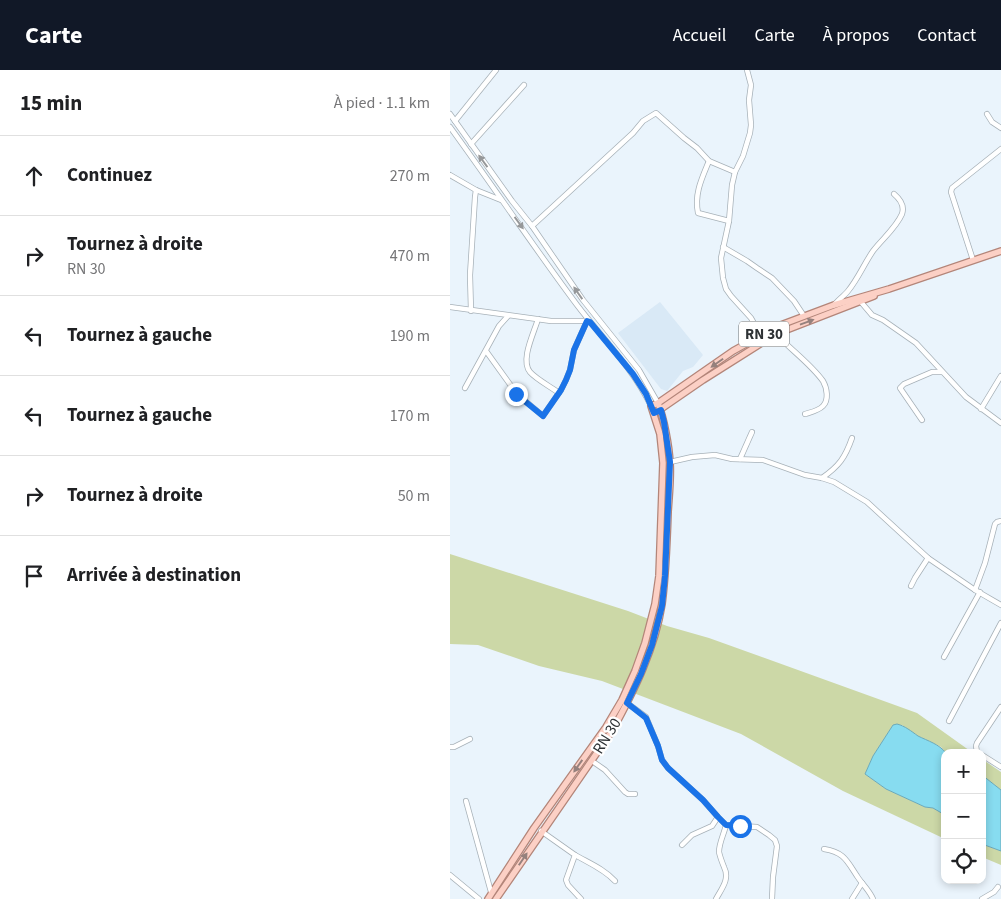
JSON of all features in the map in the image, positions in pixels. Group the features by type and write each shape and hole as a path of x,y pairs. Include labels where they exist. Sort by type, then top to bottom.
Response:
{"main road":[{"name":"RN 30","path":"488,899 534,828 606,727 635,672 645,643 655,604 661,544 663,464 660,434 651,406 733,351 778,326 834,304 889,289 1001,251"},
{"name":"RN 30","path":"654,413 776,334 861,302 889,289"},
{"name":"RN 30","path":"496,899 612,731 641,674 652,645 662,606 665,576 670,462 664,422 658,403"}],"street":[{"path":"455,121 496,70"},
{"path":"747,70 751,85 749,100 752,125 748,141 735,172 729,221 721,258 726,288 751,318 760,336"},
{"path":"471,144 524,85"},
{"path":"532,226 632,134 643,121 656,113 697,148 709,161 735,172"},
{"path":"450,114 532,226 583,300 639,370 658,403"},
{"path":"987,114 992,122 1001,128"},
{"path":"450,127 588,321 633,374 646,394 651,406"},
{"path":"973,260 951,192 952,188 1001,149"},
{"path":"709,161 697,196 698,213 729,221"},
{"path":"450,175 476,190 502,200"},
{"path":"471,311 470,275 476,190"},
{"path":"834,304 848,292 874,250 902,214 902,202 894,194"},
{"path":"724,247 772,278 794,301 804,316"},
{"path":"861,302 872,315 883,320 916,343 966,396 1001,423"},
{"path":"450,307 551,321 588,321"},
{"path":"465,388 498,326 508,316"},
{"path":"538,319 526,361 531,373 559,393"},
{"path":"486,351 516,394 543,416 566,380 574,350 588,321"},
{"path":"776,334 807,364 825,386 826,402 822,407 805,414"},
{"path":"932,372 934,363"},
{"path":"922,420 900,388 904,384 932,372 942,372"},
{"path":"981,408 1001,376"},
{"path":"740,459 752,432"},
{"path":"822,478 839,464 845,456 852,438"},
{"path":"670,462 715,455 763,460 805,475 834,482 848,489 877,510 928,558 1001,605"},
{"path":"944,657 978,591 995,524 1001,521"},
{"path":"911,586 928,558"},
{"path":"949,721 1001,623"},
{"path":"627,703 646,718 662,760 668,768 703,800 726,825 757,827 770,835 777,843 772,899"},
{"path":"976,749 978,742 1001,708"},
{"path":"450,747 470,739"},
{"path":"986,758 1001,768"},
{"path":"592,761 605,770 625,792 635,794"},
{"path":"466,801 491,892"},
{"path":"682,845 692,835 712,826 718,817"},
{"path":"716,899 727,876 719,852 726,825"},
{"path":"542,831 575,856 596,866 615,881"},
{"path":"824,849 836,852 846,858 873,899"},
{"path":"575,856 566,880 568,885 581,899"},
{"path":"450,875 479,899"},
{"path":"852,899 862,883"},
{"path":"982,899 994,892 998,887"}],"shaded area":[{"path":"660,302 703,355 693,367 683,371 667,391 661,389 618,333"}],"green space":[{"path":"450,554 628,611 667,626 709,638 917,713 967,749 943,749 902,725 893,725 873,756 865,774 886,789 941,813 941,837 843,791 741,734 602,681 539,666 478,645 450,644"},
{"path":"986,762 1001,772 1001,790 986,778"},
{"path":"986,845 1001,851 1001,865 986,859"}],"water":[{"path":"897,724 905,727 942,749 941,813 886,789 865,774 873,756 893,725"},
{"path":"986,778 1001,790 1001,851 986,845"}],"route":[{"path":"516,394 543,416 566,380 574,350 587,321 590,322 633,374 646,394 654,413 661,410 670,462 667,545 662,606 652,645 627,703 646,718 662,760 668,768 703,800 726,825 740,826"}]}
